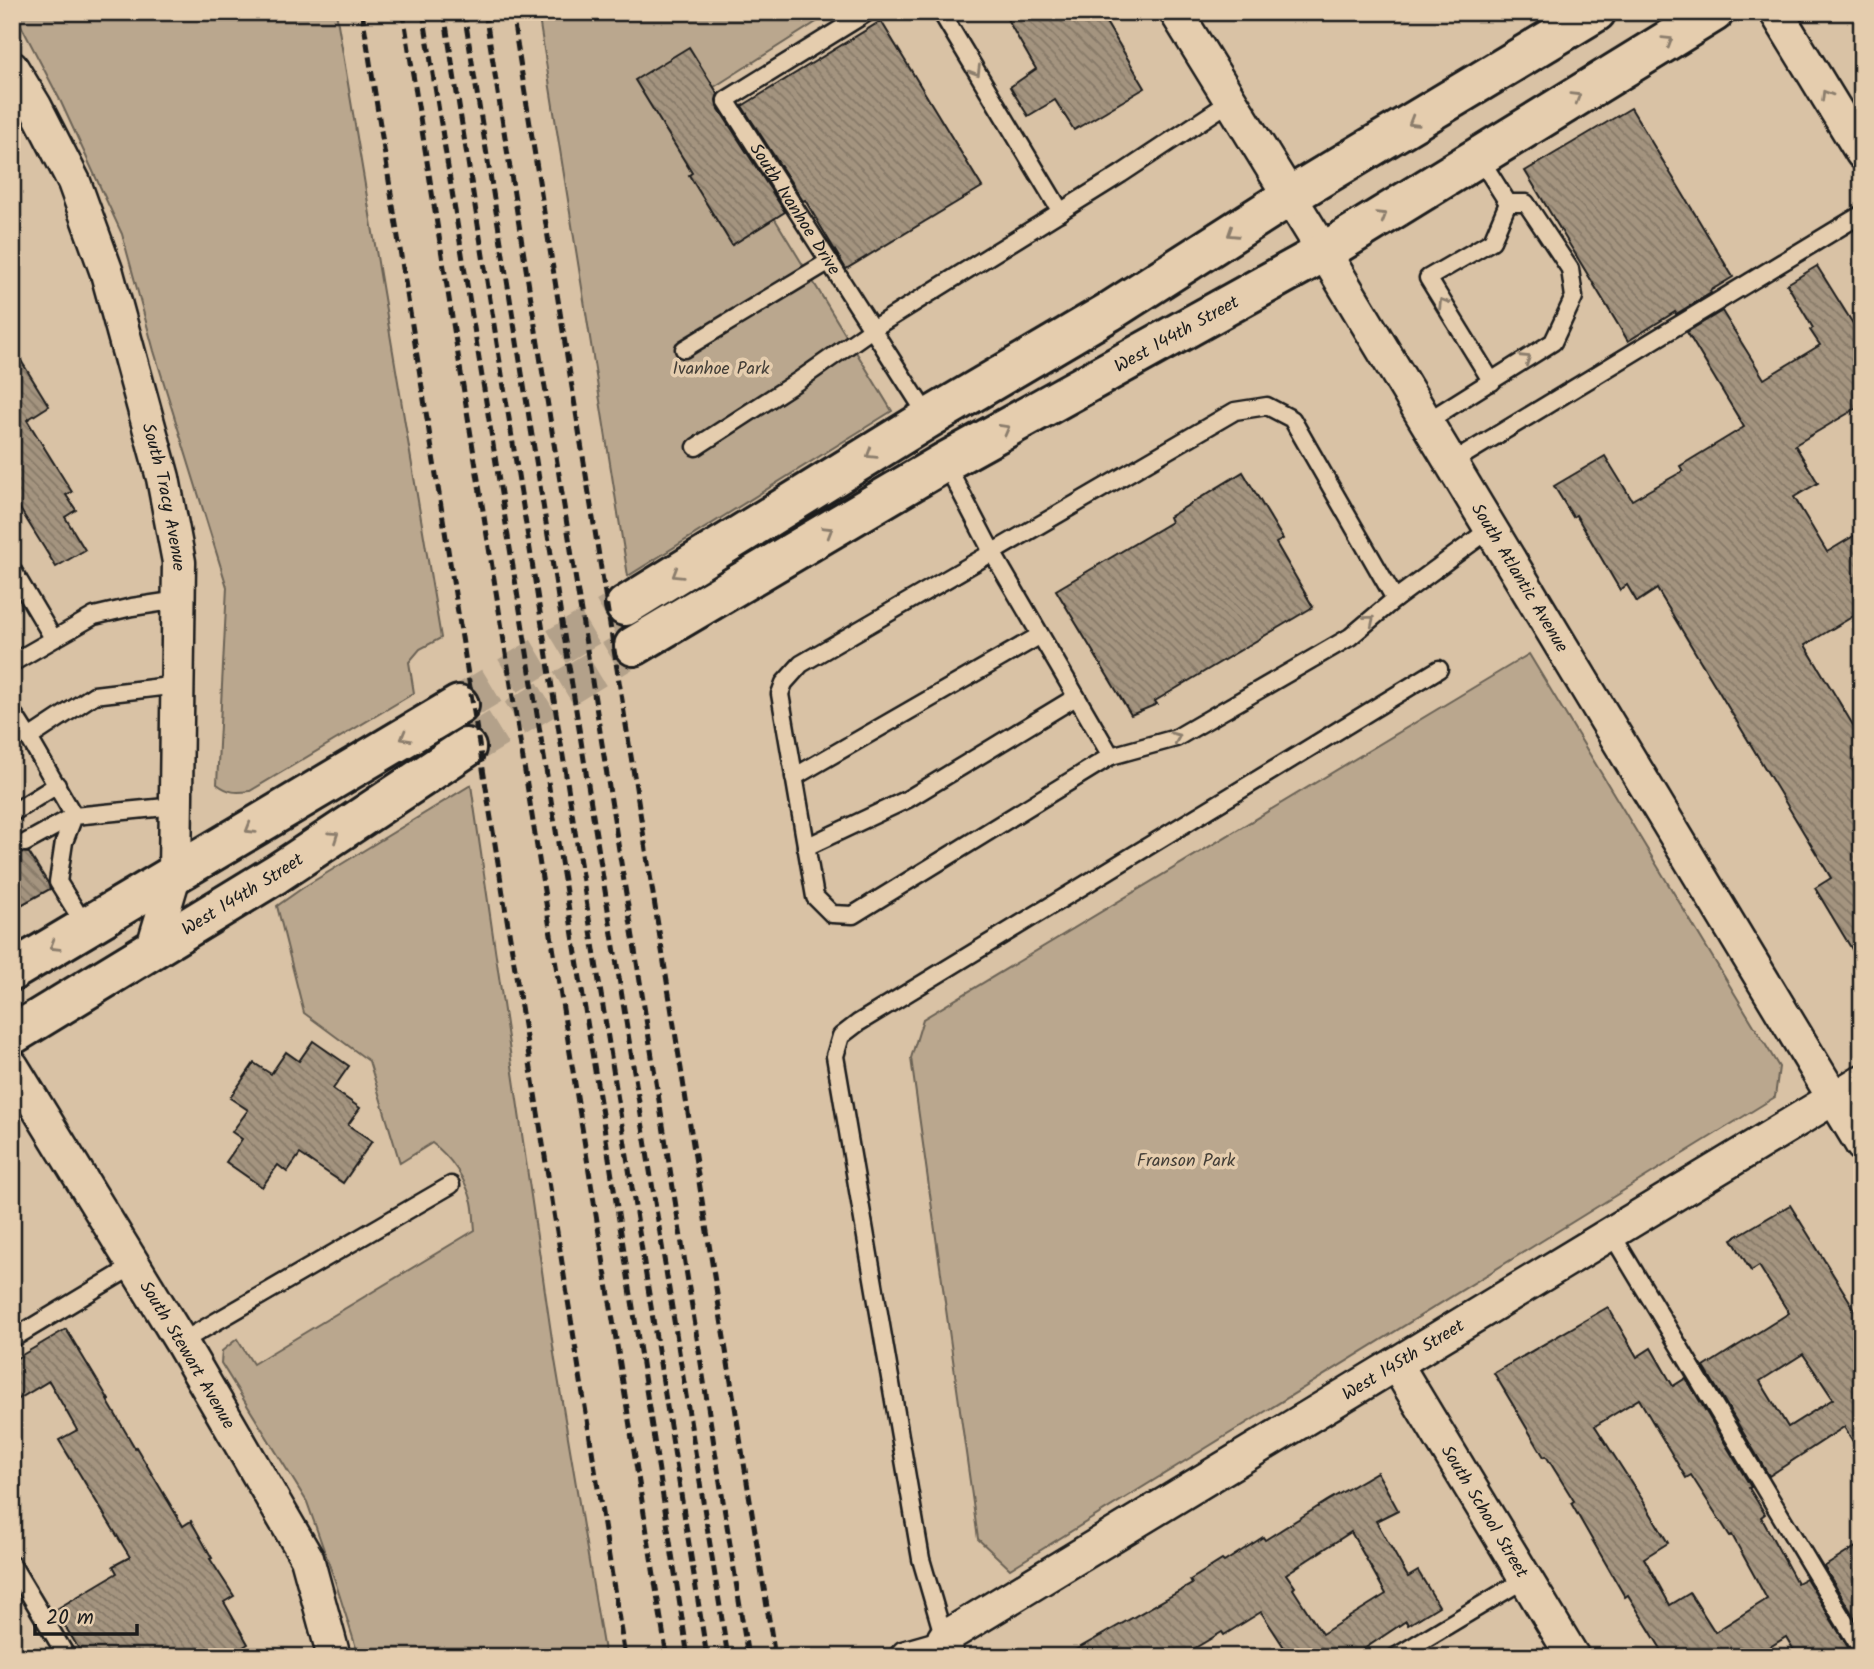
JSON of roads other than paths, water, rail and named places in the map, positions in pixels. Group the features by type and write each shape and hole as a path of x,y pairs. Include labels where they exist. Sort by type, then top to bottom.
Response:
{"street":[{"name":"South Atlantic Avenue","path":"1176,12 1324,252 1862,1145"},
{"path":"625,606 929,418 1109,312 1290,196 1596,12"},
{"name":"West 144th Street","path":"634,646 945,462 1324,252 1714,12"},
{"path":"1776,12 1862,153"},
{"name":"South Tracy Avenue","path":"12,68 74,182 107,273 163,478 179,562 175,873 152,950"},
{"name":"South Ivanhoe Drive","path":"929,418 945,462"},
{"path":"12,971 459,705"},
{"name":"West 144th Street","path":"12,1035 276,874 466,747"},
{"name":"South Stewart Avenue","path":"12,1066 135,1265 307,1558 334,1657"},
{"name":"West 145th Street","path":"945,1647 1396,1364 1862,1081"},
{"name":"South School Street","path":"1396,1364 1573,1657"}],"lane":[{"name":"South Ivanhoe Drive","path":"868,12 726,100 929,418"},
{"path":"941,12 1060,212"},
{"path":"696,447 872,329 1231,101"},
{"path":"1478,157 1508,203"},
{"path":"1426,422 1553,342 1574,297 1570,269 1526,203 1508,203"},
{"path":"1492,382 1428,278 1492,241 1508,203"},
{"path":"1451,463 1862,214"},
{"path":"684,349 828,262"},
{"path":"1395,599 1292,419 1267,406 1235,411 801,664 784,682 780,694 815,897 832,914 853,915 1111,756 1176,738 1350,637 1395,599 1490,528"},
{"path":"945,462 1039,636 1111,756"},
{"path":"12,569 53,638"},
{"path":"12,663 94,616 179,600"},
{"path":"794,776 1039,636"},
{"path":"896,1657 902,1650 945,1647 922,1559 837,1070 835,1056 841,1036 1439,670"},
{"path":"29,738 94,695 178,685"},
{"path":"806,847 908,799 1076,697"},
{"path":"12,718 15,716 29,738 74,816 64,842 58,882 86,927"},
{"path":"12,813 57,785"},
{"path":"25,843 74,816 176,806"},
{"path":"44,875 61,865"},
{"path":"181,1342 451,1185"},
{"path":"1611,1233 1862,1651"},
{"path":"12,1339 135,1265"},
{"path":"12,1564 67,1657"},
{"path":"1395,1657 1525,1578"}],"tunnel":[{"path":"459,705 625,606"},
{"path":"466,748 634,646"}],"railway":[{"path":"362,12 625,1657"},
{"path":"403,12 667,1657"},
{"path":"423,12 688,1657"},
{"path":"444,12 707,1657"},
{"path":"464,12 728,1657"},
{"path":"485,12 748,1657"},
{"path":"512,12 775,1657"}],"park label":[{"name":"Ivanhoe Park","path":"721,368"},
{"name":"Franson Park","path":"1186,1160"}]}
